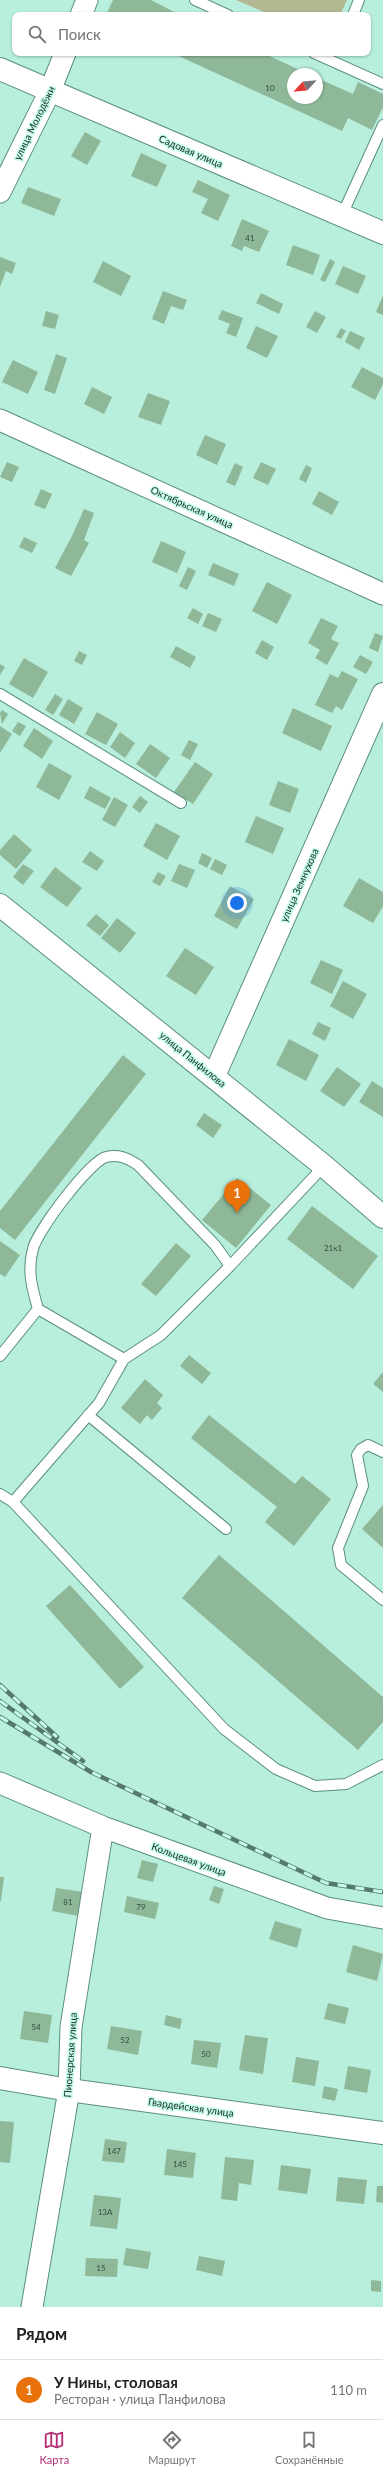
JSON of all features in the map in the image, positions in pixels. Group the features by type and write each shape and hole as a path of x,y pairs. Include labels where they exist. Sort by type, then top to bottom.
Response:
{"main road":[{"name":"Садовая улица","path":"0,69 383,233"},
{"name":"улица Земнухова","path":"214,1076 383,694"},
{"name":"улица Панфилова","path":"0,905 214,1076 324,1166 383,1217"},
{"name":"Гвардейская улица","path":"0,2078 69,2090 383,2133"}],"street":[{"path":"82,12 87,0"},
{"name":"улица Молодёжи","path":"0,192 50,91 64,56"},
{"name":"Октябрьская улица","path":"0,420 383,594"},
{"name":"Кольцевая улица","path":"0,1783 103,1827 327,1908 383,1918"},
{"name":"Пионерская улица","path":"32,2307 69,2090 71,2027 103,1827"}],"lane":[{"path":"195,0 221,12"},
{"path":"354,12 359,0"},
{"path":"336,57 383,84"},
{"path":"342,215 383,125"},
{"path":"0,694 181,803"},
{"path":"124,1359 38,1308 29,1271 33,1248 42,1228 82,1178 105,1158 123,1156 138,1165 215,1245 230,1266"},
{"path":"14,1502 99,1403 124,1359 161,1335 230,1266 324,1166"},
{"path":"0,1356 38,1308"},
{"path":"88,1415 226,1529"},
{"path":"383,1452 368,1445 361,1448 357,1455 363,1486 338,1548 341,1565 383,1600"},
{"path":"0,1494 14,1502 224,1729 276,1769 315,1786 346,1784 383,1765"}],"green space":[{"path":"236,0 347,0 341,12 264,12"}],"building":[{"path":"113,0 151,0 174,12 107,12"},
{"path":"179,56 269,56 295,68 287,68 287,104 323,104 323,81 353,94 358,82 383,94 383,107 372,130 348,118 342,131"},
{"path":"85,132 101,141 87,165 71,156"},
{"path":"141,153 167,165 157,187 131,176"},
{"path":"198,180 230,195 218,221 201,213 208,199 192,192"},
{"path":"28,187 61,199 54,216 21,203"},
{"path":"242,219 269,231 259,252 244,246 242,251 231,246"},
{"path":"293,245 320,255 313,275 286,265"},
{"path":"0,257 16,263 12,274 6,271 0,287"},
{"path":"330,259 335,262 325,282 320,280"},
{"path":"103,261 131,276 121,296 93,282"},
{"path":"343,266 366,276 358,294 335,284"},
{"path":"163,291 187,300 183,310 171,306 164,324 152,319"},
{"path":"261,293 283,304 279,314 256,303"},
{"path":"383,295 383,315 376,312"},
{"path":"222,310 243,318 236,337 226,333 230,324 218,319"},
{"path":"46,311 59,315 55,329 42,326"},
{"path":"315,311 326,317 317,333 306,327"},
{"path":"256,326 278,336 267,358 246,348"},
{"path":"341,328 346,331 341,339 336,337"},
{"path":"350,331 365,338 359,350 345,342"},
{"path":"56,354 67,358 55,394 44,390"},
{"path":"13,360 38,372 28,394 2,382"},
{"path":"362,367 383,378 383,384 375,400 351,387"},
{"path":"92,387 112,397 104,414 84,404"},
{"path":"148,393 170,401 161,425 138,417"},
{"path":"205,435 226,444 217,465 196,455"},
{"path":"7,462 19,467 12,482 0,477"},
{"path":"261,462 276,469 268,485 253,478"},
{"path":"235,463 243,467 235,486 226,482"},
{"path":"306,465 312,468 306,483 299,479"},
{"path":"41,489 52,494 45,509 34,505"},
{"path":"319,491 339,502 332,515 312,504"},
{"path":"84,509 94,513 84,540 89,543 71,576 55,568"},
{"path":"24,537 37,543 32,553 19,547"},
{"path":"161,541 186,552 177,573 152,562"},
{"path":"213,563 239,574 234,586 208,575"},
{"path":"188,567 196,571 187,590 179,586"},
{"path":"267,582 292,595 277,624 252,611"},
{"path":"193,608 203,614 198,624 187,618"},
{"path":"208,613 222,619 216,632 202,626"},
{"path":"321,618 338,626 331,639 339,643 327,665 315,658 320,650 308,643"},
{"path":"375,633 383,636 378,652 369,648"},
{"path":"262,640 274,647 267,660 255,653"},
{"path":"176,646 196,657 190,668 170,657"},
{"path":"79,651 87,655 82,665 74,661"},
{"path":"360,655 373,662 366,674 353,667"},
{"path":"24,658 48,672 33,698 9,684"},
{"path":"0,664 5,667 0,675"},
{"path":"342,671 358,679 342,710 336,706 332,713 315,705 330,674 338,678"},
{"path":"55,694 63,699 53,715 45,710"},
{"path":"68,699 83,708 74,724 59,715"},
{"path":"293,708 332,726 321,751 282,733"},
{"path":"2,710 8,714 2,724 0,713"},
{"path":"97,712 118,724 106,745 85,734"},
{"path":"18,722 26,726 20,736 12,731"},
{"path":"0,726 12,734 0,753"},
{"path":"34,728 53,741 42,759 23,746"},
{"path":"120,732 135,743 125,758 110,747"},
{"path":"189,740 198,744 190,760 181,755"},
{"path":"150,744 170,758 156,778 136,764"},
{"path":"195,762 213,774 193,804 174,792"},
{"path":"49,763 72,776 59,800 36,787"},
{"path":"278,781 299,789 290,813 269,805"},
{"path":"90,786 111,798 105,809 84,798"},
{"path":"140,796 148,802 140,813 132,807"},
{"path":"114,797 128,805 115,827 102,820"},
{"path":"256,816 284,828 273,854 245,842"},
{"path":"156,823 180,836 167,860 143,846"},
{"path":"14,834 32,850 16,869 0,855 0,850"},
{"path":"90,851 104,861 97,871 82,862"},
{"path":"202,853 212,858 207,868 198,863"},
{"path":"215,859 227,865 222,875 210,869"},
{"path":"23,864 34,871 23,885 13,877"},
{"path":"179,864 195,870 187,888 171,881"},
{"path":"55,867 82,888 67,907 40,887"},
{"path":"158,872 166,876 160,886 152,882"},
{"path":"359,878 383,892 383,906 373,923 343,906"},
{"path":"230,886 254,899 237,929 214,916"},
{"path":"96,914 109,925 100,936 86,925"},
{"path":"117,918 136,933 120,953 101,938"},
{"path":"185,948 214,967 196,995 166,976"},
{"path":"321,960 343,970 332,994 310,983"},
{"path":"343,981 367,994 353,1019 330,1006"},
{"path":"318,1022 331,1028 325,1041 312,1034"},
{"path":"289,1039 319,1055 306,1081 276,1065"},
{"path":"123,1055 146,1074 15,1240 0,1228 0,1211"},
{"path":"337,1067 361,1084 344,1107 320,1091"},
{"path":"372,1081 383,1088 383,1117 359,1102"},
{"path":"204,1113 222,1125 213,1138 196,1125"},
{"path":"237,1178 271,1205 236,1248 202,1220"},
{"path":"312,1206 378,1256 353,1289 287,1239"},
{"path":"0,1241 20,1255 5,1277 0,1274"},
{"path":"176,1243 191,1256 156,1296 141,1284"},
{"path":"189,1355 211,1373 202,1384 180,1366"},
{"path":"383,1372 383,1392 373,1384"},
{"path":"145,1379 163,1395 157,1403 162,1408 152,1420 147,1415 140,1424 121,1408"},
{"path":"209,1415 295,1484 302,1476 331,1499 294,1546 265,1522 277,1507 191,1438"},
{"path":"383,1505 383,1548 362,1529"},
{"path":"219,1555 383,1697 383,1722 358,1750 182,1598"},
{"path":"70,1585 144,1667 120,1689 46,1606"},
{"path":"142,1860 158,1864 153,1882 137,1878"},
{"path":"0,1877 4,1877 1,1901 0,1901"},
{"path":"214,1886 224,1889 219,1904 209,1900"},
{"path":"56,1888 83,1892 79,1916 52,1911"},
{"path":"127,1896 159,1903 155,1919 124,1912"},
{"path":"275,1921 302,1929 297,1948 269,1939"},
{"path":"353,1945 383,1954 377,1981 346,1972"},
{"path":"328,2003 349,2008 345,2024 324,2019"},
{"path":"24,2011 52,2015 48,2043 20,2039"},
{"path":"166,2015 182,2019 180,2029 164,2025"},
{"path":"111,2026 142,2031 138,2055 107,2049"},
{"path":"245,2035 268,2038 263,2074 239,2070"},
{"path":"194,2040 221,2043 217,2068 191,2064"},
{"path":"296,2057 319,2061 315,2086 292,2082"},
{"path":"348,2066 371,2070 367,2093 344,2089"},
{"path":"324,2086 338,2089 335,2101 322,2098"},
{"path":"0,2121 14,2122 10,2163 0,2162"},
{"path":"105,2139 127,2142 124,2163 102,2161"},
{"path":"167,2149 196,2153 193,2178 164,2175"},
{"path":"225,2157 254,2160 251,2185 239,2183 237,2201 221,2199"},
{"path":"281,2165 311,2169 307,2194 278,2190"},
{"path":"338,2177 367,2180 364,2204 336,2201"},
{"path":"377,2186 383,2186 383,2203 376,2202"},
{"path":"94,2195 121,2198 117,2229 90,2226"},
{"path":"126,2248 151,2252 148,2269 123,2265"},
{"path":"199,2256 225,2261 222,2276 196,2270"},
{"path":"86,2258 118,2259 117,2277 85,2276"},
{"path":"371,2280 381,2281 381,2292 371,2291"}],"railway":[{"path":"0,1685 57,1737"},
{"path":"0,1701 83,1761"},
{"path":"0,1717 91,1772 326,1883 383,1892"}],"place":[{"name":"У Нины, столовая","path":"237,1213"}]}
